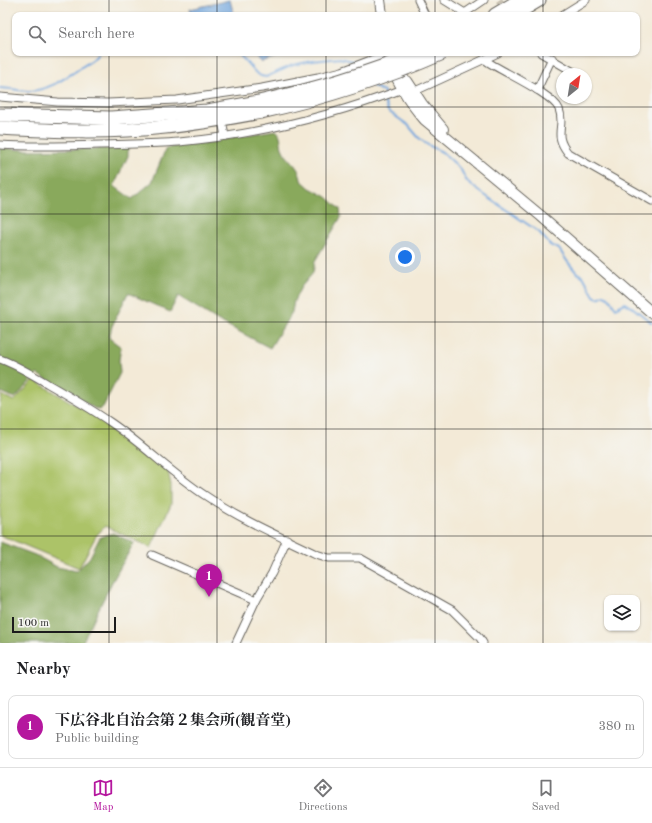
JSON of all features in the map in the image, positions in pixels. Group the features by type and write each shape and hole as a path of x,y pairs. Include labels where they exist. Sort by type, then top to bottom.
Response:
{"highway":[{"path":"500,12 520,0"},
{"path":"519,12 539,0"},
{"path":"0,128 111,130 164,127 208,122 260,107 385,66 410,56"},
{"path":"0,115 111,118 307,102 388,76 436,56"}],"street":[{"path":"380,0 382,12"},
{"path":"418,0 424,12"},
{"path":"444,0 460,12"},
{"path":"466,12 484,0"},
{"path":"567,12 586,0"},
{"path":"0,97 58,102 108,103 218,98 318,77 356,66 381,56"},
{"path":"390,56 403,89 413,106 425,120 486,170 652,313"},
{"path":"391,56 413,92 425,108 442,127 486,170"},
{"path":"413,92 492,56"},
{"path":"548,56 568,68"},
{"path":"537,90 552,58"},
{"path":"485,60 553,100 560,110 561,122 559,136 563,147 568,153 652,201"},
{"path":"0,145 67,146 178,142 224,136 306,120 403,89"},
{"path":"223,126 224,136"},
{"path":"0,359 11,363 38,378 111,422 187,483 207,497 316,554 329,558 360,558 452,610 470,627 483,643"},
{"path":"236,643 256,600 272,573 287,539"},
{"path":"152,555 256,600"}],"green space":[{"path":"276,130 280,136 284,152 298,170 301,180 310,188 327,197 340,209 341,217 315,261 313,273 301,287 294,301 292,312 270,348 219,321 178,296 170,312 128,293 112,326 109,338 121,347 119,360 120,373 103,407 99,410 94,408 37,374 15,398 1,392 0,396 0,148 24,150 128,148 128,156 114,186 132,199 152,182 166,148"},
{"path":"34,380 103,421 168,471 171,485 171,504 151,548 105,526 96,536 79,568 0,535 0,404 2,395 14,401"},
{"path":"113,533 134,543 111,584 82,643 0,643 0,542 35,555 57,567 77,571 90,557 100,537"}],"water":[{"path":"230,0 233,12 191,12 190,9"},
{"path":"256,56 278,56 261,62"}],"waterway":[{"path":"0,88 28,91 49,87 90,62 96,56"},
{"path":"241,56 256,73 266,77 293,65 312,61 340,58 358,62"},
{"path":"373,86 384,92 384,94"},
{"path":"383,99 388,111 408,125 419,138 428,145 442,152 451,160 461,170 466,180 471,185 539,232 550,245 559,249 577,273 583,276 594,296 598,298 604,295 608,297 616,308 624,303 632,307 652,323"}],"tunnel":[{"path":"499,0 506,11"}],"place":[{"name":"下広谷北自治会第２集会所(観音堂)","path":"209,597"}]}
